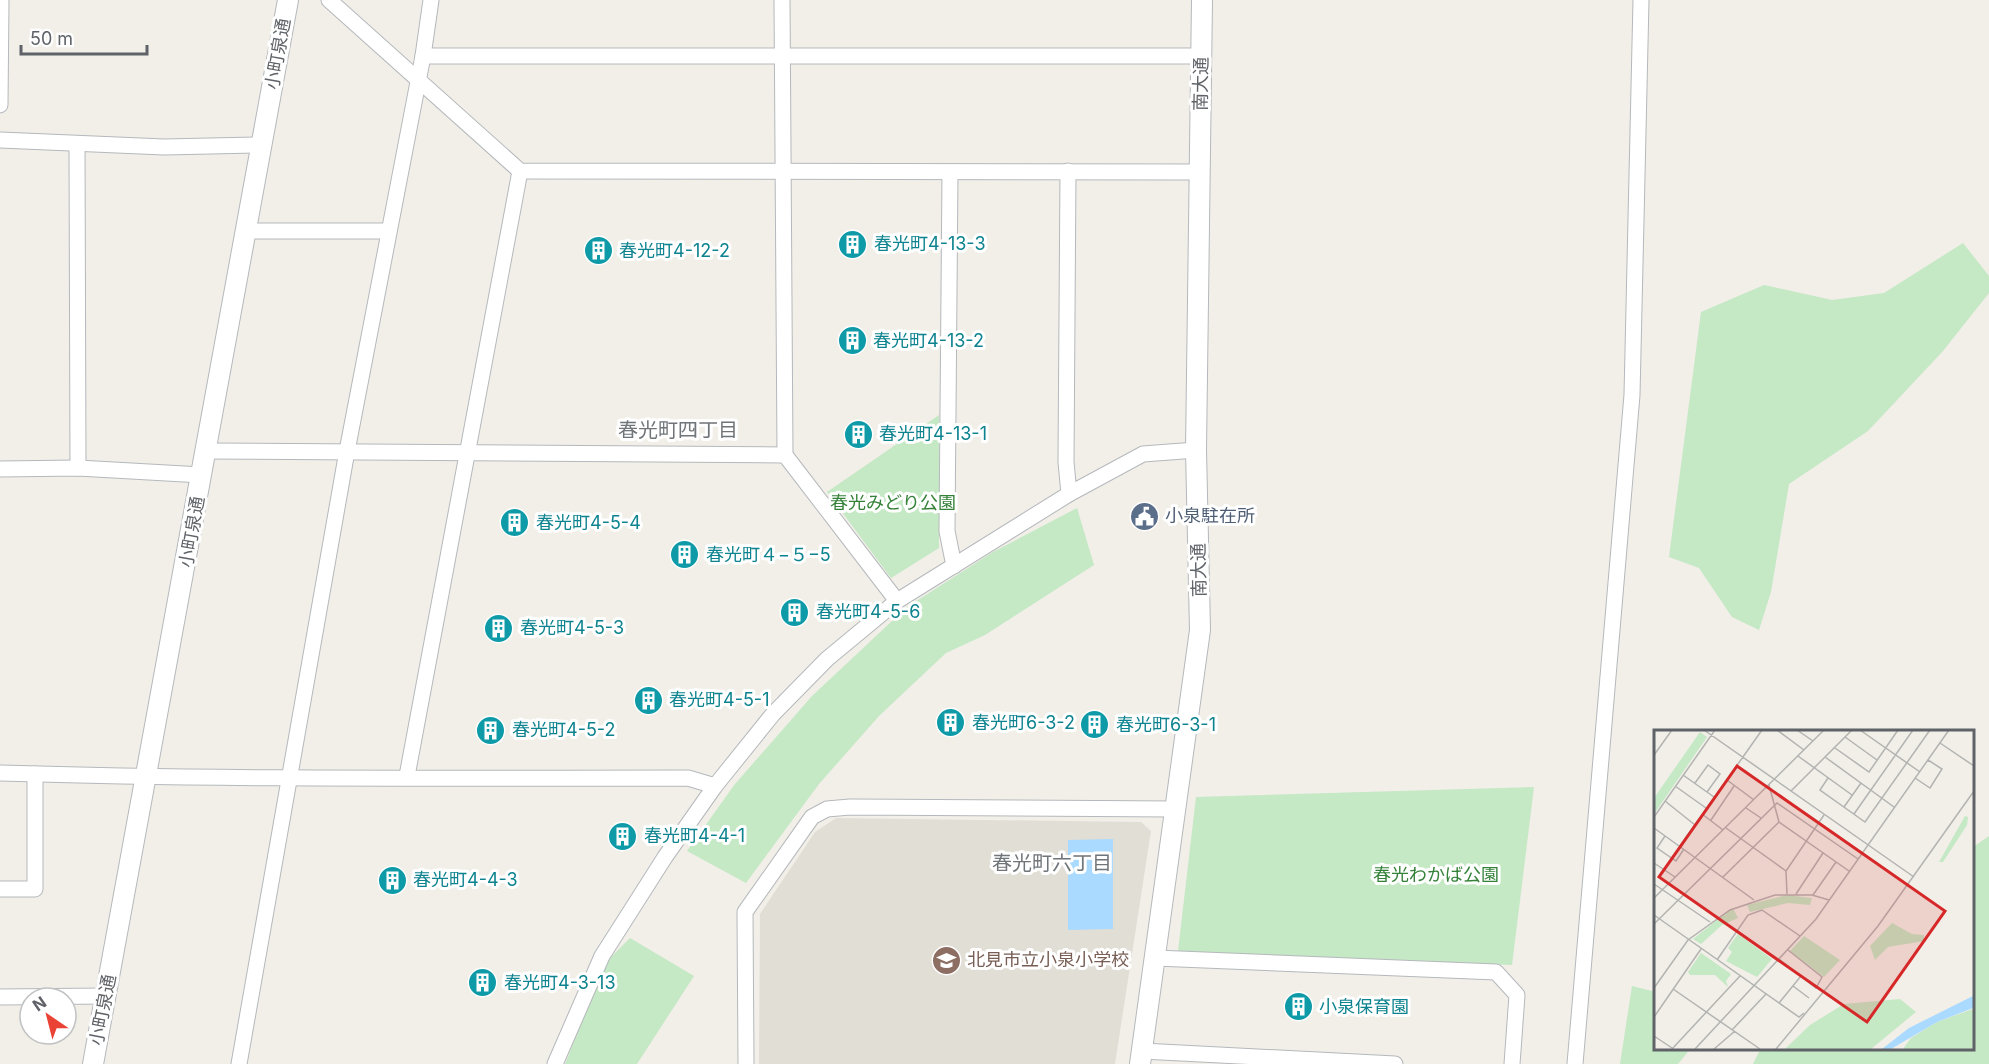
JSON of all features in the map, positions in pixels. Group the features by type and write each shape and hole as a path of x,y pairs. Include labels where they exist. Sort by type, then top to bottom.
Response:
{"street":[{"path":"0,105 1,0"},
{"name":"小町泉通","path":"93,1064 148,775 288,0"},
{"path":"329,0 520,171 1200,172"},
{"path":"239,1064 292,779 347,452 423,56 431,0"},
{"path":"782,0 785,456 897,600"},
{"name":"南大通","path":"1141,1058 1200,630 1196,450 1202,0"},
{"path":"1575,1064 1632,395 1641,0"},
{"path":"423,56 1201,56"},
{"path":"0,140 164,147 261,145"},
{"path":"77,144 78,468"},
{"path":"407,776 520,171"},
{"path":"1068,171 1066,462 1069,494"},
{"path":"950,173 948,531 954,566"},
{"path":"246,231 389,231"},
{"path":"555,1064 602,956 715,786 773,714 826,659 897,600 1069,494 1143,454 1196,450"},
{"path":"206,451 785,456"},
{"path":"0,469 78,468 202,475"},
{"path":"0,773 292,779 407,776 688,778 715,786"},
{"path":"0,889 35,889 35,774"},
{"path":"746,1064 745,912 812,817 827,809 850,807 1175,809"},
{"path":"1155,958 1496,972 1517,995 1512,1064"},
{"path":"0,997 106,996"},
{"path":"1141,1058 1395,1064"}],"shaded area":[{"name":"北見市立小泉小学校","path":"836,818 1141,822 1151,831 1115,1064 759,1064 760,914 815,832"}],"green space":[{"path":"1963,243 1989,276 1989,293 1943,351 1868,431 1789,484 1771,592 1759,630 1732,617 1699,568 1669,557 1701,312 1764,285 1832,300 1884,293"},
{"name":"春光みどり公園","path":"939,415 939,548 891,578 827,492"},
{"path":"1077,508 1094,565 985,635 946,653 879,716 819,784 746,883 687,851 735,784 812,696 907,607 993,552"},
{"name":"春光わかば公園","path":"1534,787 1512,965 1178,951 1196,797"},
{"path":"1989,836 1989,1064 1753,1064 1760,1049 1974,1049 1974,846"},
{"path":"630,938 694,976 637,1064 565,1064 604,964"},
{"path":"1632,986 1654,992 1654,1049 1690,1049 1678,1064 1620,1064"}],"water":[{"path":"1113,839 1113,929 1068,930 1068,840"}],"place":[{"name":"春光町4-13-3","path":"853,244"},
{"name":"春光町4-12-2","path":"598,251"},
{"name":"春光町4-13-2","path":"852,341"},
{"name":"春光町4-13-1","path":"858,434"},
{"name":"小泉駐在所","path":"1144,516"},
{"name":"春光町4-5-4","path":"515,523"},
{"name":"春光町４−５−5","path":"685,555"},
{"name":"春光町4-5-6","path":"795,612"},
{"name":"春光町4-5-3","path":"499,628"},
{"name":"春光町4-5-1","path":"648,700"},
{"name":"春光町6-3-2","path":"951,723"},
{"name":"春光町6-3-1","path":"1095,725"},
{"name":"春光町4-5-2","path":"491,730"},
{"name":"春光町4-4-1","path":"623,836"},
{"name":"春光町4-4-3","path":"392,880"},
{"name":"北見市立小泉小学校","path":"946,960"},
{"name":"春光町4-3-13","path":"483,983"},
{"name":"小泉保育園","path":"1298,1007"}],"district":[{"name":"春光町四丁目","path":"678,430"},
{"name":"春光町六丁目","path":"1052,863"}]}
